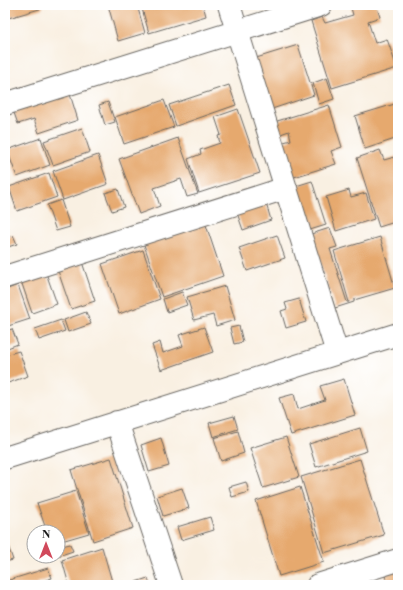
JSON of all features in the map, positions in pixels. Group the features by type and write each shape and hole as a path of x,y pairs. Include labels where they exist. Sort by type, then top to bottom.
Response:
{"street":[{"path":"229,5 337,353"},
{"path":"5,104 321,5"},
{"path":"5,277 286,188"},
{"path":"5,458 398,334"},
{"path":"117,422 171,585"},
{"path":"318,585 375,577 398,560"}],"building":[{"path":"5,5 43,5 43,8 5,19"},
{"path":"108,5 137,5 145,33 118,41"},
{"path":"141,5 176,5 176,7 183,5 203,5 206,16 149,33"},
{"path":"360,5 376,5 380,17 368,21 375,43 387,39 397,68 332,88 311,21 322,17 325,23 353,15 351,8"},
{"path":"298,45 314,95 269,110 253,59"},
{"path":"327,78 334,99 319,104 313,83"},
{"path":"229,85 236,105 176,126 169,105"},
{"path":"69,91 78,120 39,133 34,119 18,124 13,110"},
{"path":"164,100 174,127 124,144 115,117"},
{"path":"108,102 115,122 105,125 99,105"},
{"path":"398,103 398,138 365,149 355,116"},
{"path":"329,105 342,147 331,151 336,164 291,178 280,143 291,140 289,131 278,135 274,122"},
{"path":"238,109 260,173 199,193 188,159 201,154 200,150 220,143 218,136 221,135 215,117"},
{"path":"82,128 90,152 53,165 44,141"},
{"path":"41,138 50,165 17,177 7,150"},
{"path":"178,138 198,194 187,197 181,179 154,188 160,206 139,214 119,159"},
{"path":"380,150 384,160 398,156 398,221 379,227 357,158"},
{"path":"98,155 108,184 63,200 53,171"},
{"path":"49,173 57,197 17,211 9,187"},
{"path":"312,181 326,225 310,230 296,186"},
{"path":"118,189 124,207 112,211 105,193"},
{"path":"349,190 351,197 366,193 374,219 336,231 326,197"},
{"path":"61,200 70,227 56,231 47,205"},
{"path":"265,200 271,220 243,230 236,210"},
{"path":"204,219 223,276 162,297 142,239"},
{"path":"330,228 337,247 330,249 347,302 349,302 334,251 380,237 395,288 354,300 354,302 335,308 311,234"},
{"path":"13,235 17,244 5,248 5,238"},
{"path":"277,235 285,258 247,271 239,248"},
{"path":"143,250 160,299 119,314 102,264"},
{"path":"82,262 95,301 71,309 58,271"},
{"path":"46,273 57,304 32,313 21,281"},
{"path":"18,285 30,319 5,327 5,290"},
{"path":"225,286 235,320 216,326 213,315 194,320 187,297"},
{"path":"182,292 187,305 167,312 163,299"},
{"path":"299,299 306,322 286,328 281,311 287,309 285,303"},
{"path":"86,312 91,324 68,332 64,320"},
{"path":"61,320 65,331 39,340 35,329"},
{"path":"239,326 243,342 234,344 230,328"},
{"path":"204,327 213,352 161,370 152,345 160,342 163,353 183,346 179,335"},
{"path":"12,329 18,344 5,349 5,331"},
{"path":"19,351 28,376 5,384 5,355"},
{"path":"344,379 355,415 291,435 279,398 294,394 298,409 325,400 320,386"},
{"path":"234,416 238,429 213,437 209,423"},
{"path":"360,428 367,451 316,467 309,444"},
{"path":"238,431 244,453 221,461 214,438"},
{"path":"286,437 299,477 263,488 250,448"},
{"path":"161,438 169,466 149,472 141,445"},
{"path":"111,458 133,528 93,541 71,470"},
{"path":"360,459 384,535 324,553 301,477"},
{"path":"246,482 249,492 232,497 229,487"},
{"path":"300,487 324,562 279,576 256,501"},
{"path":"182,488 189,508 163,516 157,496"},
{"path":"76,491 89,533 66,540 66,524 44,524 37,503"},
{"path":"210,517 214,530 181,540 177,527"},
{"path":"7,543 13,560 5,562 5,544"},
{"path":"70,544 73,551 66,553 66,545"},
{"path":"102,547 113,585 69,585 63,564 66,564 66,559"},
{"path":"398,566 398,585 388,585 383,569"},
{"path":"48,568 52,578 37,583 38,585 8,585 6,581"},
{"path":"148,578 150,585 126,585"}]}
